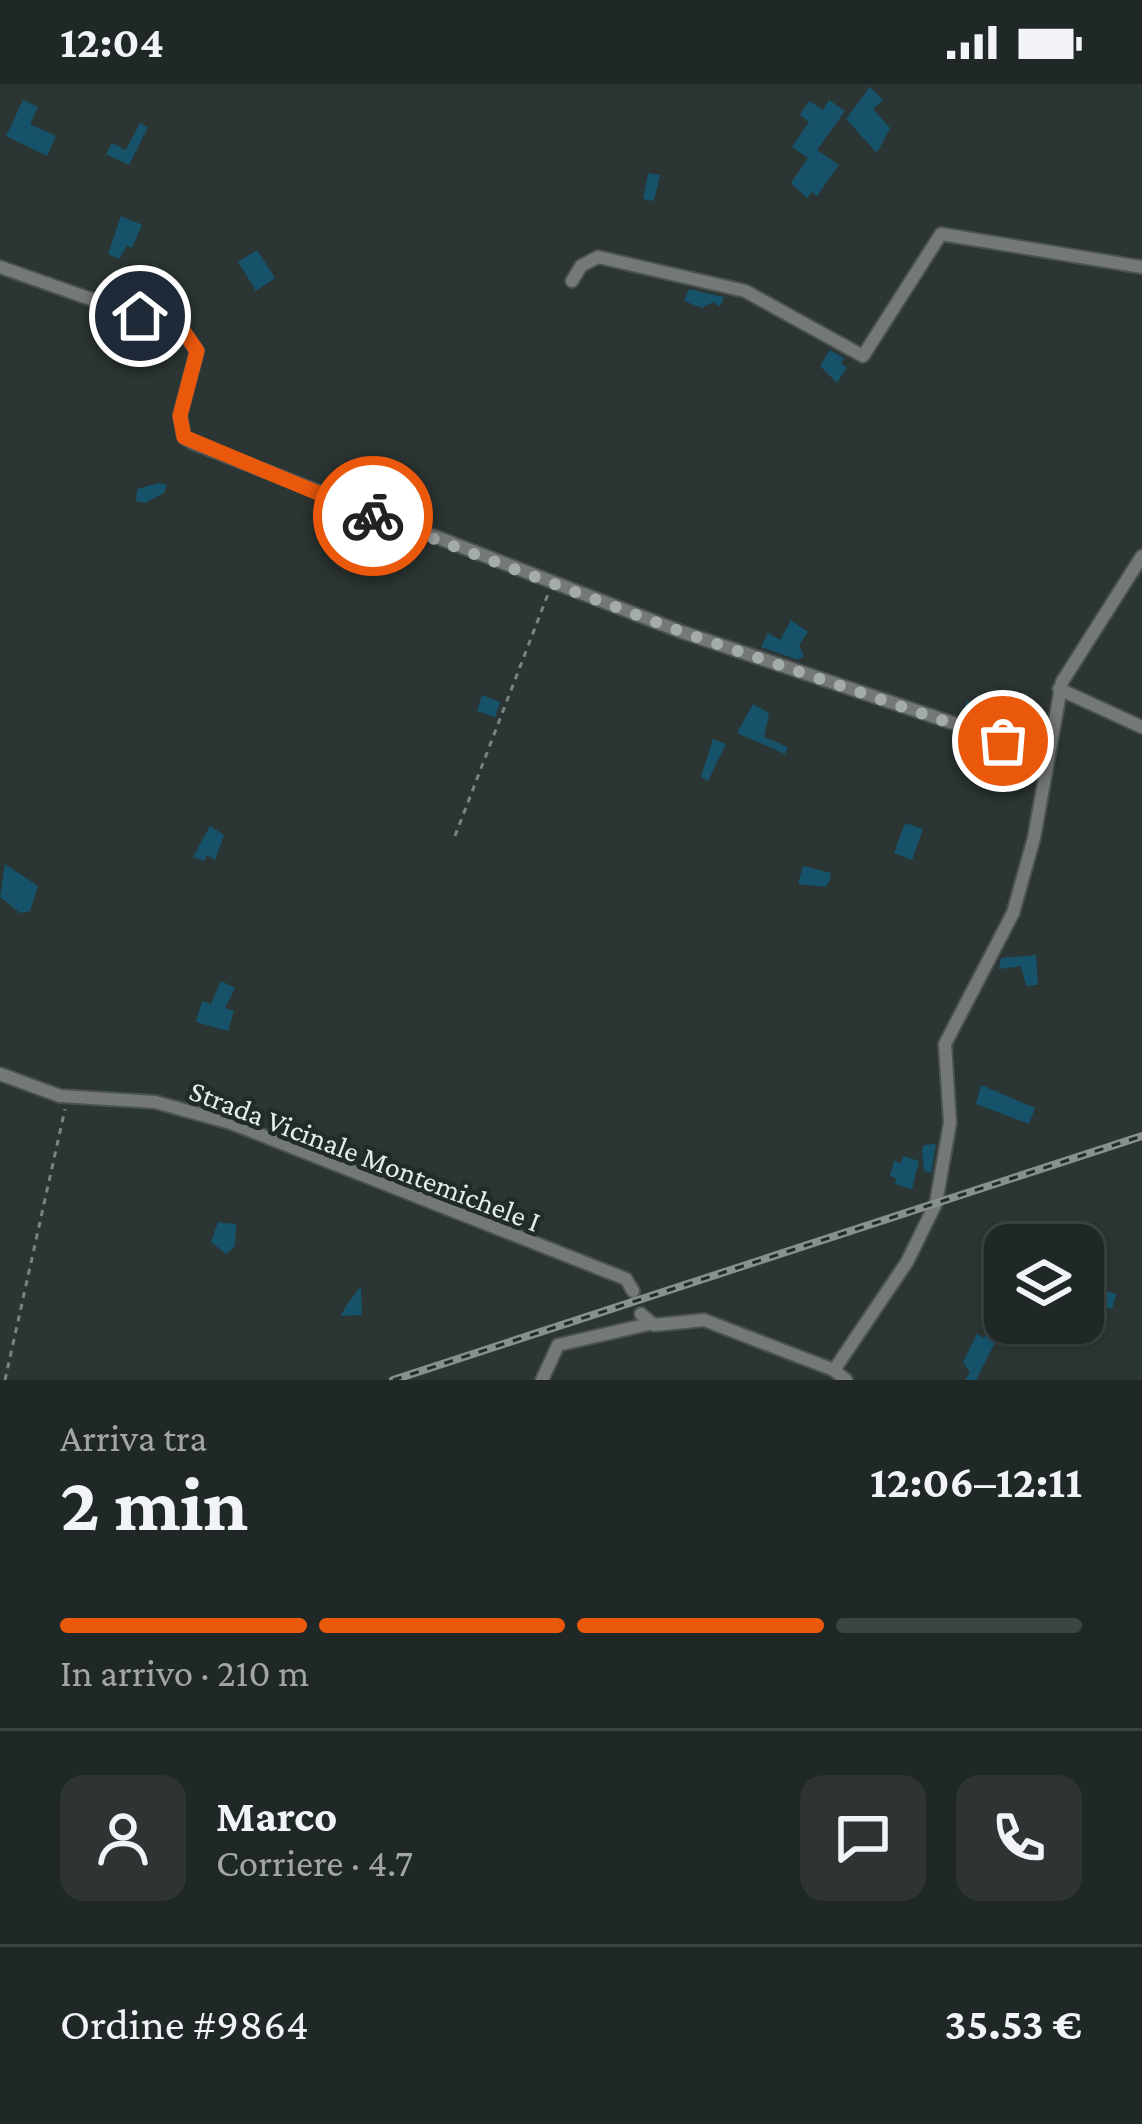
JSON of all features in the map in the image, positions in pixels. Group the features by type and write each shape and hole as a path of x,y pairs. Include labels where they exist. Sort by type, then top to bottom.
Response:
{"street":[{"path":"572,281 581,266 598,257 738,288 863,356 941,235 1142,267"},
{"path":"0,267 184,332 197,351 180,416 184,437 193,443 277,472 356,510 682,632 1048,755"},
{"path":"834,1370 908,1262 936,1203 950,1124 945,1044 985,975 1012,913 1034,838 1059,689 1142,556"},
{"path":"1059,689 1142,727"},
{"name":"Strada Vicinale Montemichele I","path":"0,1073 68,1096 155,1102 231,1123 547,1252 626,1279 633,1291"},
{"path":"542,1380 558,1345 645,1319 704,1321 834,1370 846,1380"}],"path":[{"path":"455,836 553,581"},
{"path":"5,1380 68,1096"}],"building":[{"path":"870,87 883,100 873,109 890,128 877,153 846,119"},
{"path":"23,100 38,107 30,124 56,136 47,156 6,136"},
{"path":"829,100 845,111 817,150 839,165 817,196 812,192 807,198 791,183 808,158 792,147 809,122 800,115 809,101 823,110"},
{"path":"140,123 148,127 129,165 106,154 112,143 126,150"},
{"path":"648,173 660,175 654,201 643,199"},
{"path":"121,216 142,225 132,248 127,246 119,259 108,254"},
{"path":"257,250 275,278 256,291 238,262"},
{"path":"689,289 724,297 720,307 713,302 702,308 684,301"},
{"path":"830,350 844,358 841,364 847,367 837,383 820,366"},
{"path":"167,485 164,493 145,503 136,501 137,489"},
{"path":"791,620 808,632 799,645 804,656 798,660 761,647 768,633 780,640"},
{"path":"482,695 500,702 495,717 477,711"},
{"path":"983,697 997,703 988,724 961,715 967,701 979,706"},
{"path":"753,704 769,713 764,737 788,747 785,754 737,733"},
{"path":"713,739 726,744 708,781 701,777"},
{"path":"905,823 923,829 912,860 894,853"},
{"path":"210,826 224,835 215,860 207,855 204,861 193,857"},
{"path":"5,864 38,886 30,911 20,913 0,897"},
{"path":"803,866 831,873 829,882 825,887 798,884"},
{"path":"1036,955 1038,985 1026,986 1021,966 999,969 1001,958"},
{"path":"221,981 235,988 225,1008 234,1011 228,1031 196,1022 202,1001 211,1004"},
{"path":"981,1085 1035,1108 1029,1124 976,1104"},
{"path":"936,1144 931,1173 924,1171 924,1145"},
{"path":"903,1156 919,1161 912,1189 895,1184 896,1178 890,1176 894,1161 901,1163"},
{"path":"218,1222 236,1224 235,1246 226,1254 211,1242"},
{"path":"361,1286 362,1315 340,1316 349,1302"},
{"path":"1104,1290 1116,1294 1112,1309 1104,1307"},
{"path":"977,1334 984,1344 994,1344 976,1380 965,1380 970,1373 963,1362"}],"tunnel":[{"path":"633,1291 641,1314"}],"railway":[{"path":"393,1380 1142,1136"}],"way so far":[{"path":"373,516 682,632 1003,741"}],"route":[{"path":"140,316 184,332 197,351 180,416 184,437 373,516"}]}
